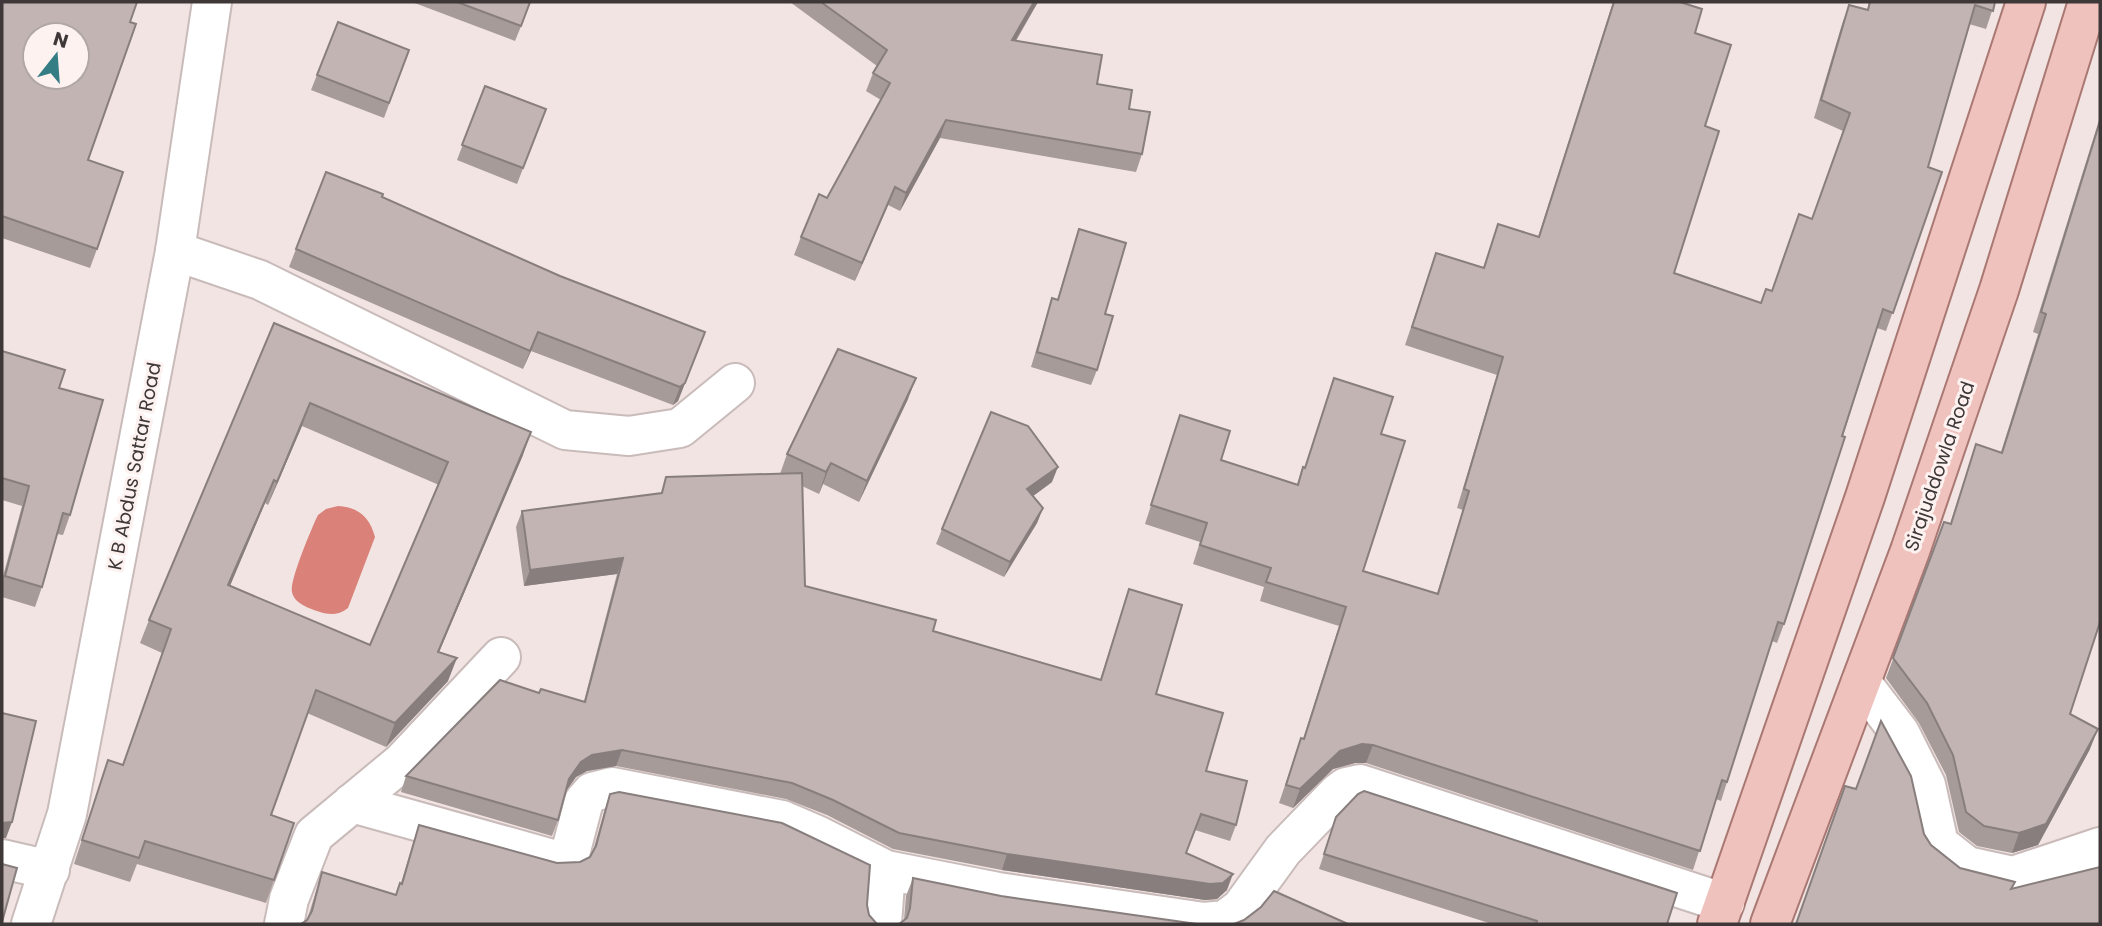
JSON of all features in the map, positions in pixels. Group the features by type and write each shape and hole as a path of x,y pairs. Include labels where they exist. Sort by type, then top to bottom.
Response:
{"main road":[{"path":"1721,913 1871,478 2026,2"},
{"name":"Sirajuddowla Road","path":"1770,924 1910,551 2089,24"}],"street":[{"name":"K B Abdus Sattar Road","path":"31,924 67,814 175,251 212,2"},
{"path":"175,251 260,280 565,430 629,436 680,428 735,383"},
{"path":"285,924 289,899 314,835 402,762 501,657"},
{"path":"1861,682 1900,733 1926,785 1940,844 1958,860 1986,872 2013,876 2100,847"},
{"path":"352,803 556,860 569,858 584,801 592,792 612,787 782,820 886,870 998,892 1204,922 1225,920 1241,908 1283,850 1338,793 1360,784 1721,913"},
{"path":"2,859 50,870"},
{"path":"882,924 886,870"}],"shaded area":[{"path":"338,506 358,511 367,519 375,537 348,608 337,614 329,614 298,602 293,596 292,586 318,515 326,509"}],"building":[{"path":"2,2 137,2 130,22 136,24 88,160 123,172 97,249 2,216"},
{"path":"457,2 530,2 521,26"},
{"path":"821,2 1034,2 1012,40 1102,55 1097,84 1132,90 1129,109 1150,112 1142,154 946,120 906,193 895,187 862,263 801,237 819,194 827,198 890,83 873,73 887,50"},
{"path":"1614,2 1680,2 1702,9 1695,33 1731,45 1705,126 1719,131 1674,273 1761,303 1766,289 1772,291 1799,214 1812,219 1850,113 1821,100 1849,5 1868,10 1870,2 1995,2 1993,11 1975,5 1928,167 1942,172 1893,313 1883,309 1842,436 1845,437 1784,624 1778,622 1727,782 1722,780 1700,851 1373,745 1362,744 1340,751 1300,789 1286,785 1301,738 1304,739 1346,607 1266,582 1271,568 1200,545 1207,523 1151,505 1180,415 1230,431 1221,460 1298,485 1334,378 1393,397 1381,434 1405,441 1363,571 1438,594 1469,491 1464,489 1503,357 1412,327 1436,253 1484,268 1498,224 1539,237"},
{"path":"338,22 409,50 389,103 317,75"},
{"path":"485,86 546,109 523,168 462,145"},
{"path":"2100,121 2100,622 2070,714 2098,729 2046,824 2019,833 1984,826 1966,812 1953,755 1927,703 1893,658 1944,522 1951,524 1976,444 2002,453 2046,314 2041,312"},
{"path":"326,172 383,194 382,197 560,276 705,332 685,383 680,387 538,332 530,351 296,249"},
{"path":"1079,229 1126,243 1105,314 1113,316 1097,370 1037,352 1052,298 1058,300"},
{"path":"274,323 531,432 438,652 457,658 395,723 316,690 271,815 294,823 274,880 145,841 139,858 82,840 108,760 123,765 171,629 149,620","holes":["310,403 448,462 370,645 228,585 274,480 277,482"]},
{"path":"838,349 916,378 867,481 831,463 826,472 787,454"},
{"path":"2,351 65,370 59,388 103,400 70,515 63,513 42,587 5,576 29,486 2,478"},
{"path":"991,412 1028,426 1058,467 1027,489 1043,508 1010,562 942,529"},
{"path":"802,473 805,586 936,620 933,631 1101,680 1129,589 1182,605 1156,694 1223,713 1206,771 1247,781 1236,825 1201,814 1186,853 1233,874 1223,883 1210,884 1007,854 899,833 792,783 622,750 592,755 581,762 569,779 558,820 406,776 500,680 539,693 541,689 585,702 623,558 530,570 522,511 662,493 666,477"},
{"path":"2,713 36,721 12,822 2,823"},
{"path":"1881,721 1911,776 1924,834 1931,845 1960,868 2015,882 2011,889 2100,867 2100,924 1796,924 1845,786 1856,789"},
{"path":"1364,791 1677,893 1667,924 1536,924 1537,921 1324,854 1336,817"},
{"path":"619,792 782,823 870,865 867,905 869,915 877,924 301,924 312,911 322,872 396,895 400,883 402,884 419,825 557,863 580,862 590,857 596,846 610,794"},
{"path":"2,864 17,868 2,922"},
{"path":"913,878 1001,896 1197,924 899,924 907,918"},
{"path":"1274,891 1348,924 1234,924 1261,907"}]}
